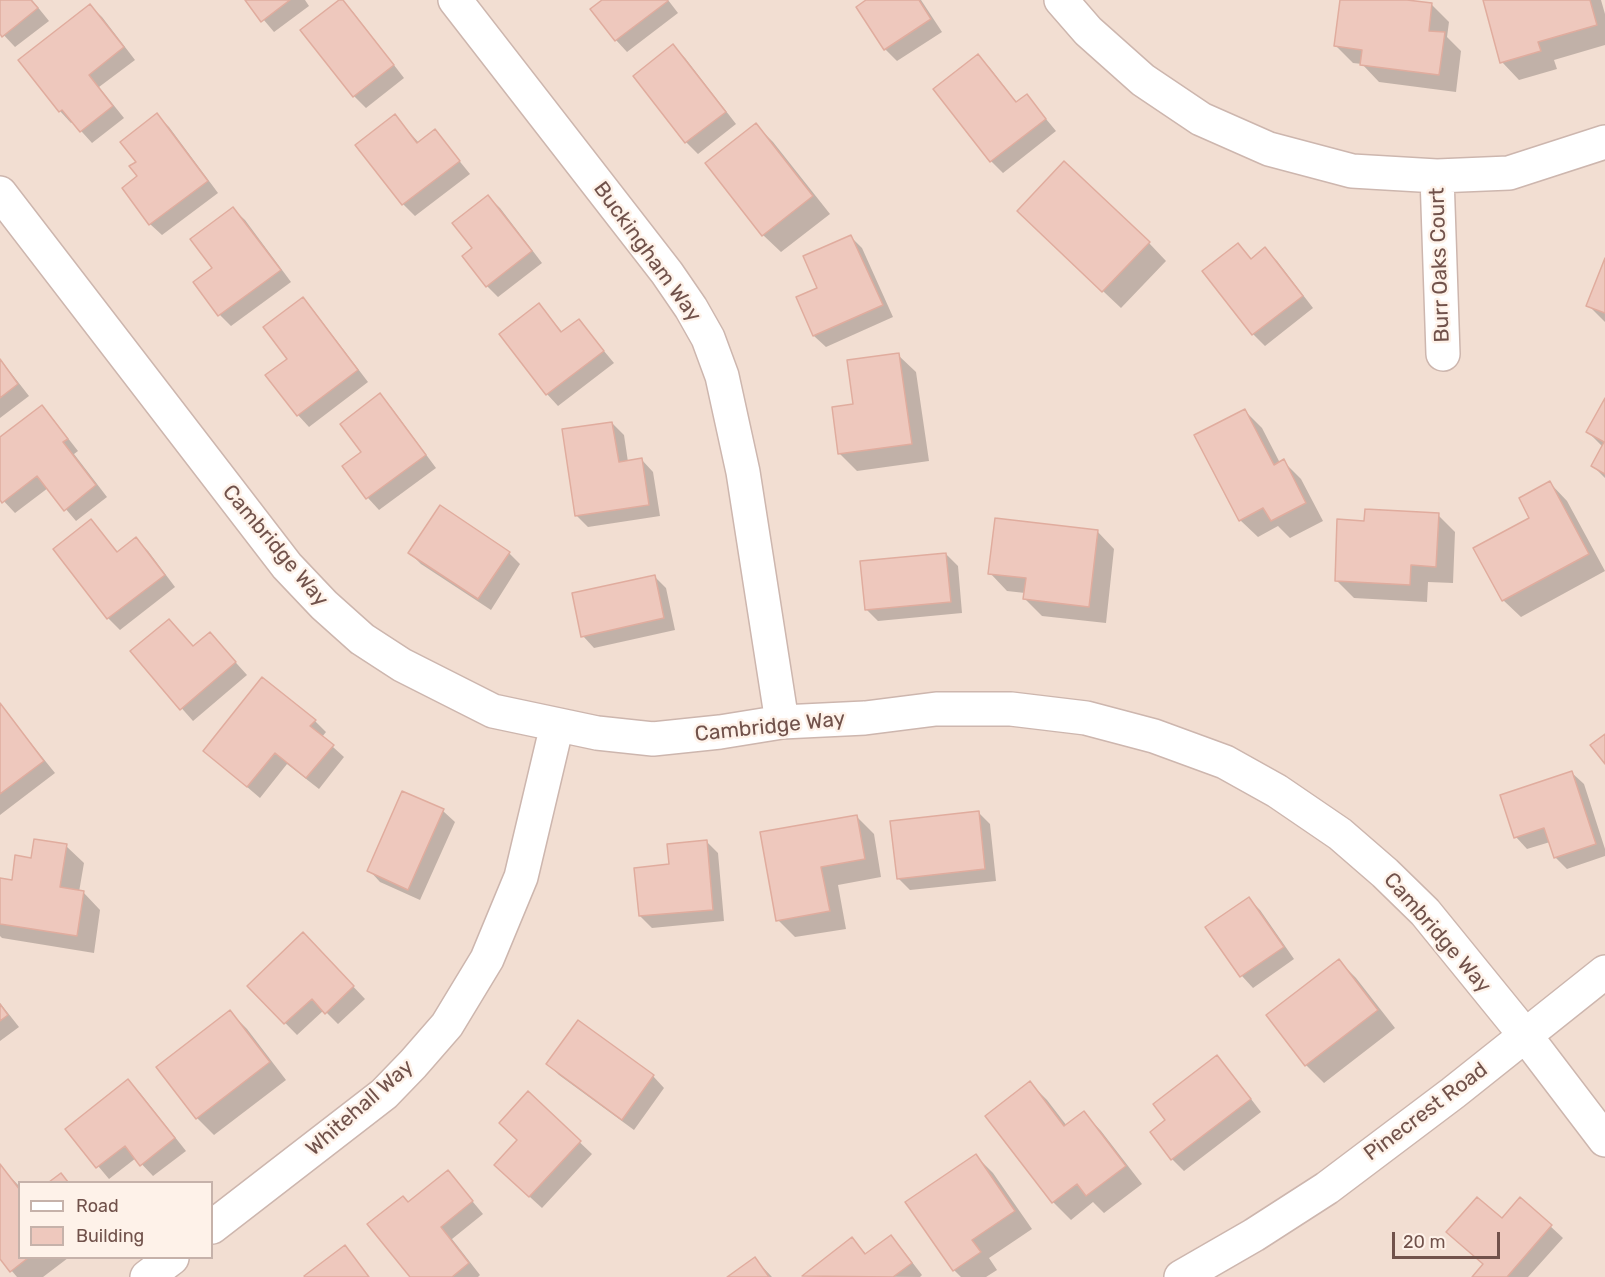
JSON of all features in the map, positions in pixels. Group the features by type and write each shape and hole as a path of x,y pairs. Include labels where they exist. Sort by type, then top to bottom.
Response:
{"street":[{"name":"Buckingham Way","path":"454,0 667,273 692,308 708,338 722,376 743,472 782,722"},
{"path":"1061,0 1088,31 1143,80 1201,118 1269,149 1352,171 1437,176 1509,173 1605,142"},
{"name":"Burr Oaks Court","path":"1437,176 1443,354"},
{"name":"Cambridge Way","path":"0,193 287,566 324,605 362,639 402,665 493,711 597,733 653,739 720,732 782,722 865,718 936,709 1011,710 1086,718 1154,736 1225,762 1277,791 1340,834 1386,873 1425,912 1525,1035 1605,1140"},
{"name":"Whitehall Way","path":"213,1226 384,1094 413,1064 452,1016 487,959 521,877 557,726"},
{"name":"Pinecrest Road","path":"1181,1277 1254,1235 1327,1188 1605,972"},
{"path":"147,1277 170,1259"}],"shaded area":[{"path":"0,0 1605,0 1605,1277 0,1277"}],"building":[{"path":"0,0 31,0 38,8 2,37 0,34"},
{"path":"245,0 290,0 261,22"},
{"path":"339,0 343,0 394,65 353,97 300,30"},
{"path":"602,0 668,1 615,41 590,9"},
{"path":"866,0 919,0 931,19 884,50 856,7"},
{"path":"1340,0 1407,0 1432,3 1429,31 1445,32 1439,75 1360,65 1362,50 1334,46"},
{"path":"1483,0 1590,0 1597,25 1538,42 1541,51 1500,63"},
{"path":"90,4 124,47 89,75 113,106 80,132 62,110 59,112 18,60"},
{"path":"673,44 726,112 685,143 633,76"},
{"path":"978,54 1016,102 1027,94 1046,119 990,162 933,89"},
{"path":"157,113 208,181 149,225 122,188 137,176 129,166 136,162 120,142"},
{"path":"395,114 417,143 435,129 460,161 402,205 355,145"},
{"path":"756,123 813,196 762,236 705,163"},
{"path":"1064,161 1150,242 1102,292 1017,211"},
{"path":"488,195 532,251 486,287 462,256 472,248 452,223"},
{"path":"233,207 281,270 218,316 193,282 212,268 190,239"},
{"path":"851,235 883,305 813,336 796,297 817,288 803,256"},
{"path":"1238,243 1251,259 1265,247 1303,296 1252,335 1202,271"},
{"path":"1605,258 1605,313 1586,306"},
{"path":"303,297 358,370 297,416 265,375 287,359 263,327"},
{"path":"539,303 561,332 579,319 604,351 546,395 499,334"},
{"path":"899,353 912,444 838,454 832,407 853,404 847,360"},
{"path":"0,359 18,384 0,398"},
{"path":"380,393 426,455 366,499 342,466 361,452 340,424"},
{"path":"1605,398 1605,474 1591,466 1604,442 1586,432"},
{"path":"42,405 68,439 63,442 96,485 64,511 37,476 2,503 0,500 0,437"},
{"path":"1245,409 1274,465 1284,459 1306,503 1271,521 1263,508 1239,521 1194,435"},
{"path":"612,422 619,462 642,458 649,505 575,516 562,429"},
{"path":"1550,481 1589,554 1502,601 1473,548 1529,518 1519,498"},
{"path":"440,505 510,552 478,599 408,553"},
{"path":"1365,509 1439,513 1436,567 1411,565 1410,585 1335,581 1337,519 1364,521"},
{"path":"995,518 1098,530 1089,607 1023,599 1026,578 988,574"},
{"path":"91,519 117,552 136,537 165,575 107,619 53,549"},
{"path":"946,553 951,602 865,610 860,561"},
{"path":"655,575 664,618 581,637 572,593"},
{"path":"169,619 193,646 210,632 236,662 180,710 130,651"},
{"path":"262,677 316,720 310,726 334,745 306,778 275,753 247,787 203,751"},
{"path":"0,703 44,761 0,794"},
{"path":"1605,734 1605,764 1590,745"},
{"path":"1572,771 1596,844 1554,858 1544,828 1514,838 1500,795"},
{"path":"402,791 444,809 408,890 367,871"},
{"path":"979,811 985,869 897,879 890,821"},
{"path":"857,815 865,859 821,867 830,911 776,921 760,832"},
{"path":"34,839 67,844 60,887 84,891 77,936 0,924 0,878 12,880 15,855 31,858"},
{"path":"707,840 713,910 639,916 634,868 669,864 667,844"},
{"path":"1249,897 1284,947 1240,977 1205,927"},
{"path":"303,932 354,986 325,1014 312,999 284,1024 247,986"},
{"path":"1339,959 1378,1010 1305,1066 1266,1015"},
{"path":"0,1004 8,1015 0,1021"},
{"path":"230,1010 270,1062 196,1119 156,1067"},
{"path":"578,1020 654,1075 622,1120 546,1064"},
{"path":"1217,1055 1251,1099 1171,1160 1150,1132 1165,1120 1153,1104"},
{"path":"128,1079 175,1138 140,1166 125,1146 96,1168 65,1129"},
{"path":"1030,1081 1064,1126 1084,1111 1126,1166 1086,1196 1077,1184 1052,1203 985,1116"},
{"path":"528,1091 581,1141 529,1197 494,1165 517,1140 499,1123"},
{"path":"976,1154 1015,1211 972,1240 981,1252 953,1271 905,1202"},
{"path":"0,1164 18,1187 18,1259 27,1259 10,1272 0,1259"},
{"path":"448,1170 473,1201 441,1227 469,1263 452,1277 410,1277 367,1224 403,1196 408,1202"},
{"path":"61,1173 67,1181 50,1181"},
{"path":"1477,1197 1502,1218 1520,1197 1552,1225 1507,1277 1472,1277 1483,1264 1446,1232"},
{"path":"891,1235 912,1263 893,1277 802,1276 852,1237 865,1254"},
{"path":"345,1245 369,1277 304,1276"},
{"path":"755,1257 769,1277 727,1277"}]}
